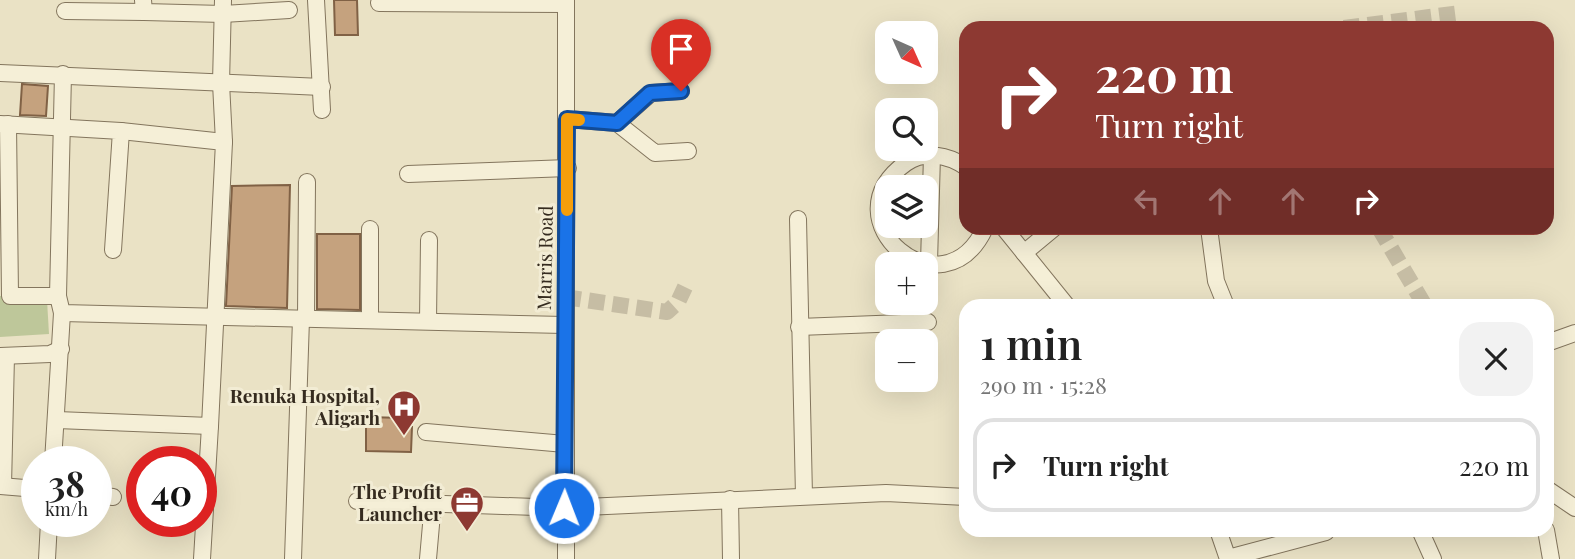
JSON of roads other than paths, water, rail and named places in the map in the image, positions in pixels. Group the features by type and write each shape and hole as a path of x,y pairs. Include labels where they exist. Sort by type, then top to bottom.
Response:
{"street":[{"path":"316,0 322,110"},
{"path":"379,3 566,2"},
{"name":"Marris Road","path":"566,2 566,559"},
{"path":"65,11 143,6 289,10"},
{"path":"202,559 225,142 221,83 223,7"},
{"path":"0,73 322,87"},
{"path":"55,446 62,313 58,296 64,128 63,74"},
{"path":"617,123 650,93 681,91"},
{"path":"567,119 617,123 646,150 655,153 688,151"},
{"path":"58,296 5,296 4,124 121,131 225,142"},
{"path":"113,250 121,131"},
{"path":"938,156 953,158 959,162"},
{"path":"900,252 883,232 878,211 882,190 894,172 908,161"},
{"path":"929,252 932,161"},
{"path":"408,174 568,169"},
{"path":"293,559 307,182"},
{"path":"798,219 804,496"},
{"path":"370,229 370,320"},
{"path":"938,264 955,260 973,247 981,235"},
{"path":"1010,235 1061,299"},
{"path":"1024,253 1046,235"},
{"path":"1210,235 1216,281 1223,299"},
{"path":"428,321 429,240"},
{"path":"62,313 564,325"},
{"path":"799,327 928,322"},
{"path":"1554,340 1575,333"},
{"path":"21,488 1,486 3,356 50,354 61,349"},
{"path":"57,420 210,426"},
{"path":"426,432 565,444"},
{"path":"357,501 564,508 887,493 959,497"},
{"path":"1554,493 1574,505"},
{"path":"730,499 731,559"},
{"path":"428,559 433,502"},
{"path":"47,559 48,537"},
{"path":"1220,537 1228,559 1308,537"},
{"path":"1423,537 1433,559"},
{"path":"1547,537 1551,559"}],"tunnel":[{"path":"1399,21 1461,13"},
{"path":"1383,235 1421,299"},
{"path":"565,297 667,312 678,302 685,287"}],"place":[{"name":"Renuka Hospital, Aligarh","path":"404,437"},
{"name":"The Profit Launcher","path":"467,533"}]}
